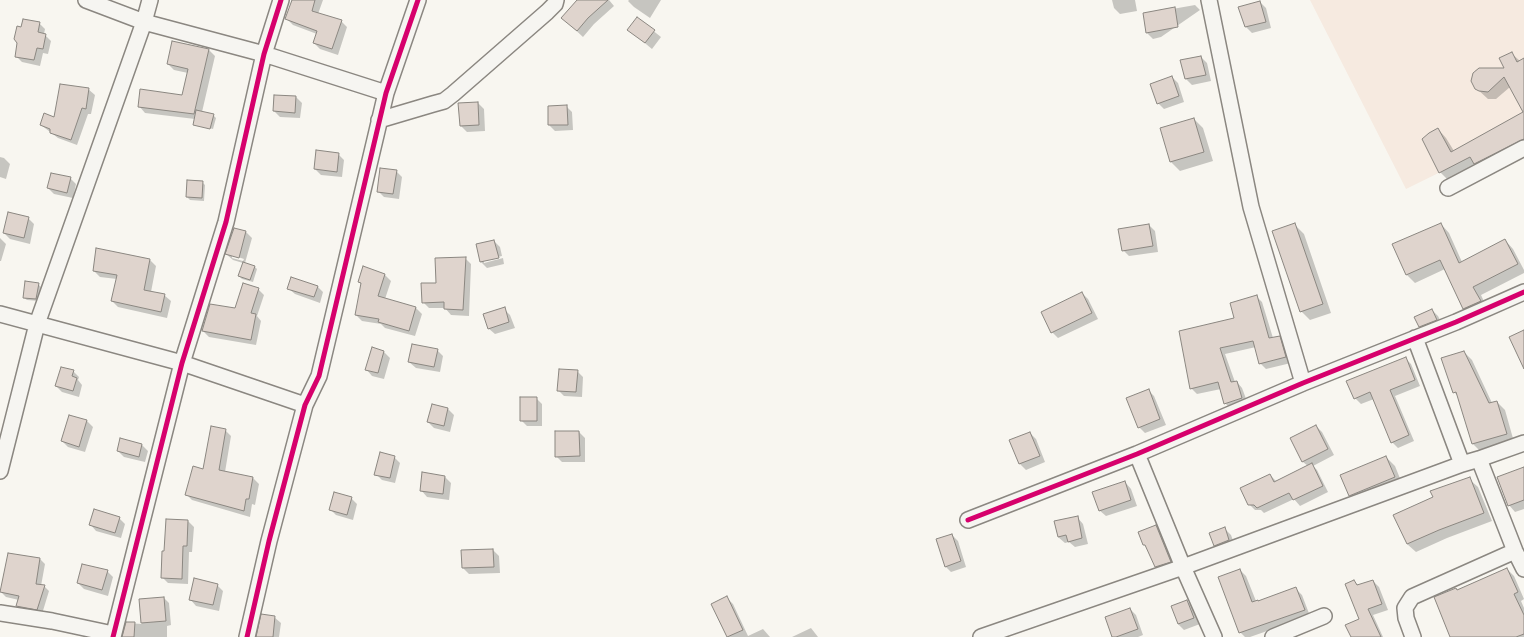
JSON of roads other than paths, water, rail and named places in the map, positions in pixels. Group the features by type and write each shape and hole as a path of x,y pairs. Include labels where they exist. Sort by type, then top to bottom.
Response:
{"street":[{"path":"86,0 144,22 264,54 386,93"},
{"path":"0,471 36,324 144,22 150,0"},
{"path":"0,613 52,621 113,636 182,363 226,222 264,54 280,0"},
{"path":"247,637 269,541 305,405 319,376 386,93 418,0"},
{"path":"380,120 444,101 547,12 555,4 556,0"},
{"path":"1209,0 1251,207 1303,383"},
{"path":"1448,188 1524,148"},
{"path":"968,520 1137,454 1303,383 1524,292"},
{"path":"0,314 182,363 305,405"},
{"path":"1415,338 1462,464"},
{"path":"981,637 1183,567 1462,464 1524,443"},
{"path":"1137,454 1183,567 1214,637"},
{"path":"1479,459 1515,551 1524,569"},
{"path":"1413,637 1406,618 1405,608 1412,597 1515,551"},
{"path":"1273,637 1324,616"}]}
